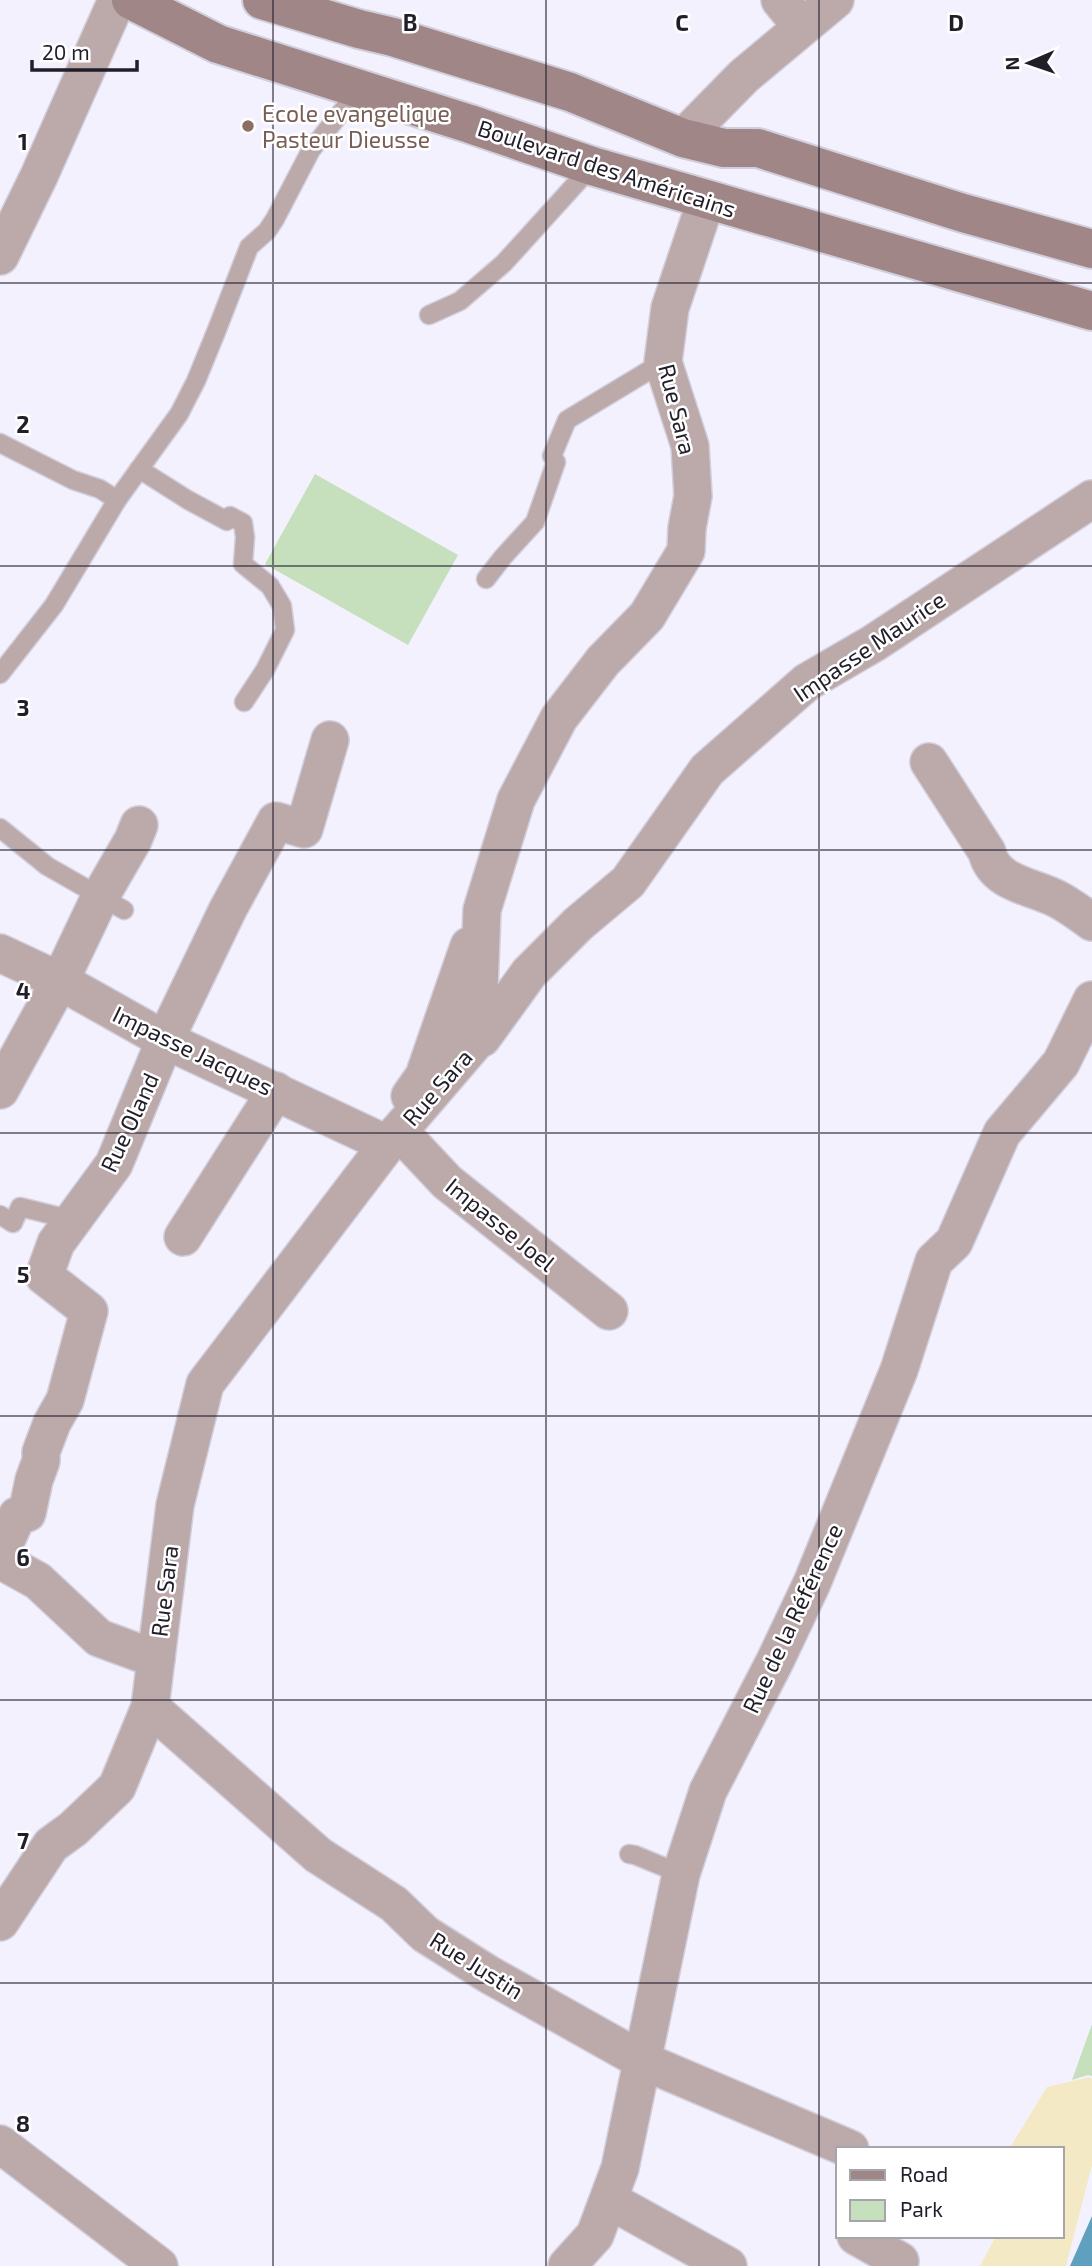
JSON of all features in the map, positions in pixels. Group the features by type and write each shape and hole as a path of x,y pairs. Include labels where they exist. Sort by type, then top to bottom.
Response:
{"main road":[{"name":"Boulevard des Américains","path":"131,0 218,44 592,166 1092,312"},
{"path":"262,0 570,92 683,138 724,148 758,148 962,213 1092,249"}],"street":[{"path":"0,256 39,176 117,0"},
{"path":"683,138 744,76 791,14 835,0"},
{"name":"Rue Sara","path":"0,1922 51,1845 74,1829 117,1787 150,1707 175,1505 205,1384 388,1139 477,1040 482,910 516,800 559,718 603,661 647,616 686,551 693,496 690,446 663,362 670,308 706,201"},
{"name":"Impasse Maurice","path":"477,1040 482,1038 529,973 578,923 628,882 707,770 807,682 874,643 1092,499"},
{"name":"Rue Oland","path":"0,1554 17,1516 27,1513 41,1452 52,1423 65,1400 89,1311 44,1276 56,1243 114,1164 165,1040 228,909 275,821 304,829 330,740"},
{"path":"929,762 987,852 990,864 1009,881 1060,901 1092,922"},
{"path":"0,1090 60,981 112,903 139,825"},
{"path":"388,1139 424,1076 482,910"},
{"name":"Impasse Jacques","path":"0,953 60,981 165,1040 388,1139"},
{"name":"Rue de la Référence","path":"567,2266 595,2235 620,2168 681,1874 708,1791 812,1583 899,1370 934,1261 954,1242 1002,1133 1061,1063 1092,1000"},
{"path":"183,1237 276,1091"},
{"name":"Impasse Joel","path":"388,1139 447,1182 609,1311"},
{"path":"0,1560 38,1581 99,1638 156,1659"},
{"name":"Rue Justin","path":"150,1707 318,1855 394,1904 425,1934 488,1974 643,2061 845,2147"},
{"path":"0,2144 159,2266"},
{"path":"609,2200 728,2266"},
{"path":"859,2238 900,2262 898,2266"}],"lane":[{"path":"0,674 54,605 117,500 179,414 196,381 248,247 267,231 311,150 360,89"},
{"path":"429,315 460,302 504,263 592,166"},
{"path":"486,579 535,522 556,462 552,456 567,420 663,362"},
{"path":"0,443 73,480 100,489 117,500"},
{"path":"138,469 227,521 230,516 243,523 243,564 270,586 282,606 285,630 265,670 243,702"},
{"path":"0,828 47,866 112,903"},
{"path":"0,1215 13,1223 20,1208 73,1220"},
{"path":"629,1854 681,1874"}],"green space":[{"path":"315,474 458,555 408,645 265,564"},
{"path":"1092,2024 1092,2076 1072,2080"}],"sand":[{"path":"1089,2077 1092,2079 1092,2165 1066,2266 980,2266 995,2238 1064,2238 1064,2147 1010,2147 1047,2087"}],"water":[{"path":"1092,2216 1092,2266 1070,2266"}],"place":[{"name":"Ecole evangelique Pasteur Dieusse","path":"248,126"}]}
